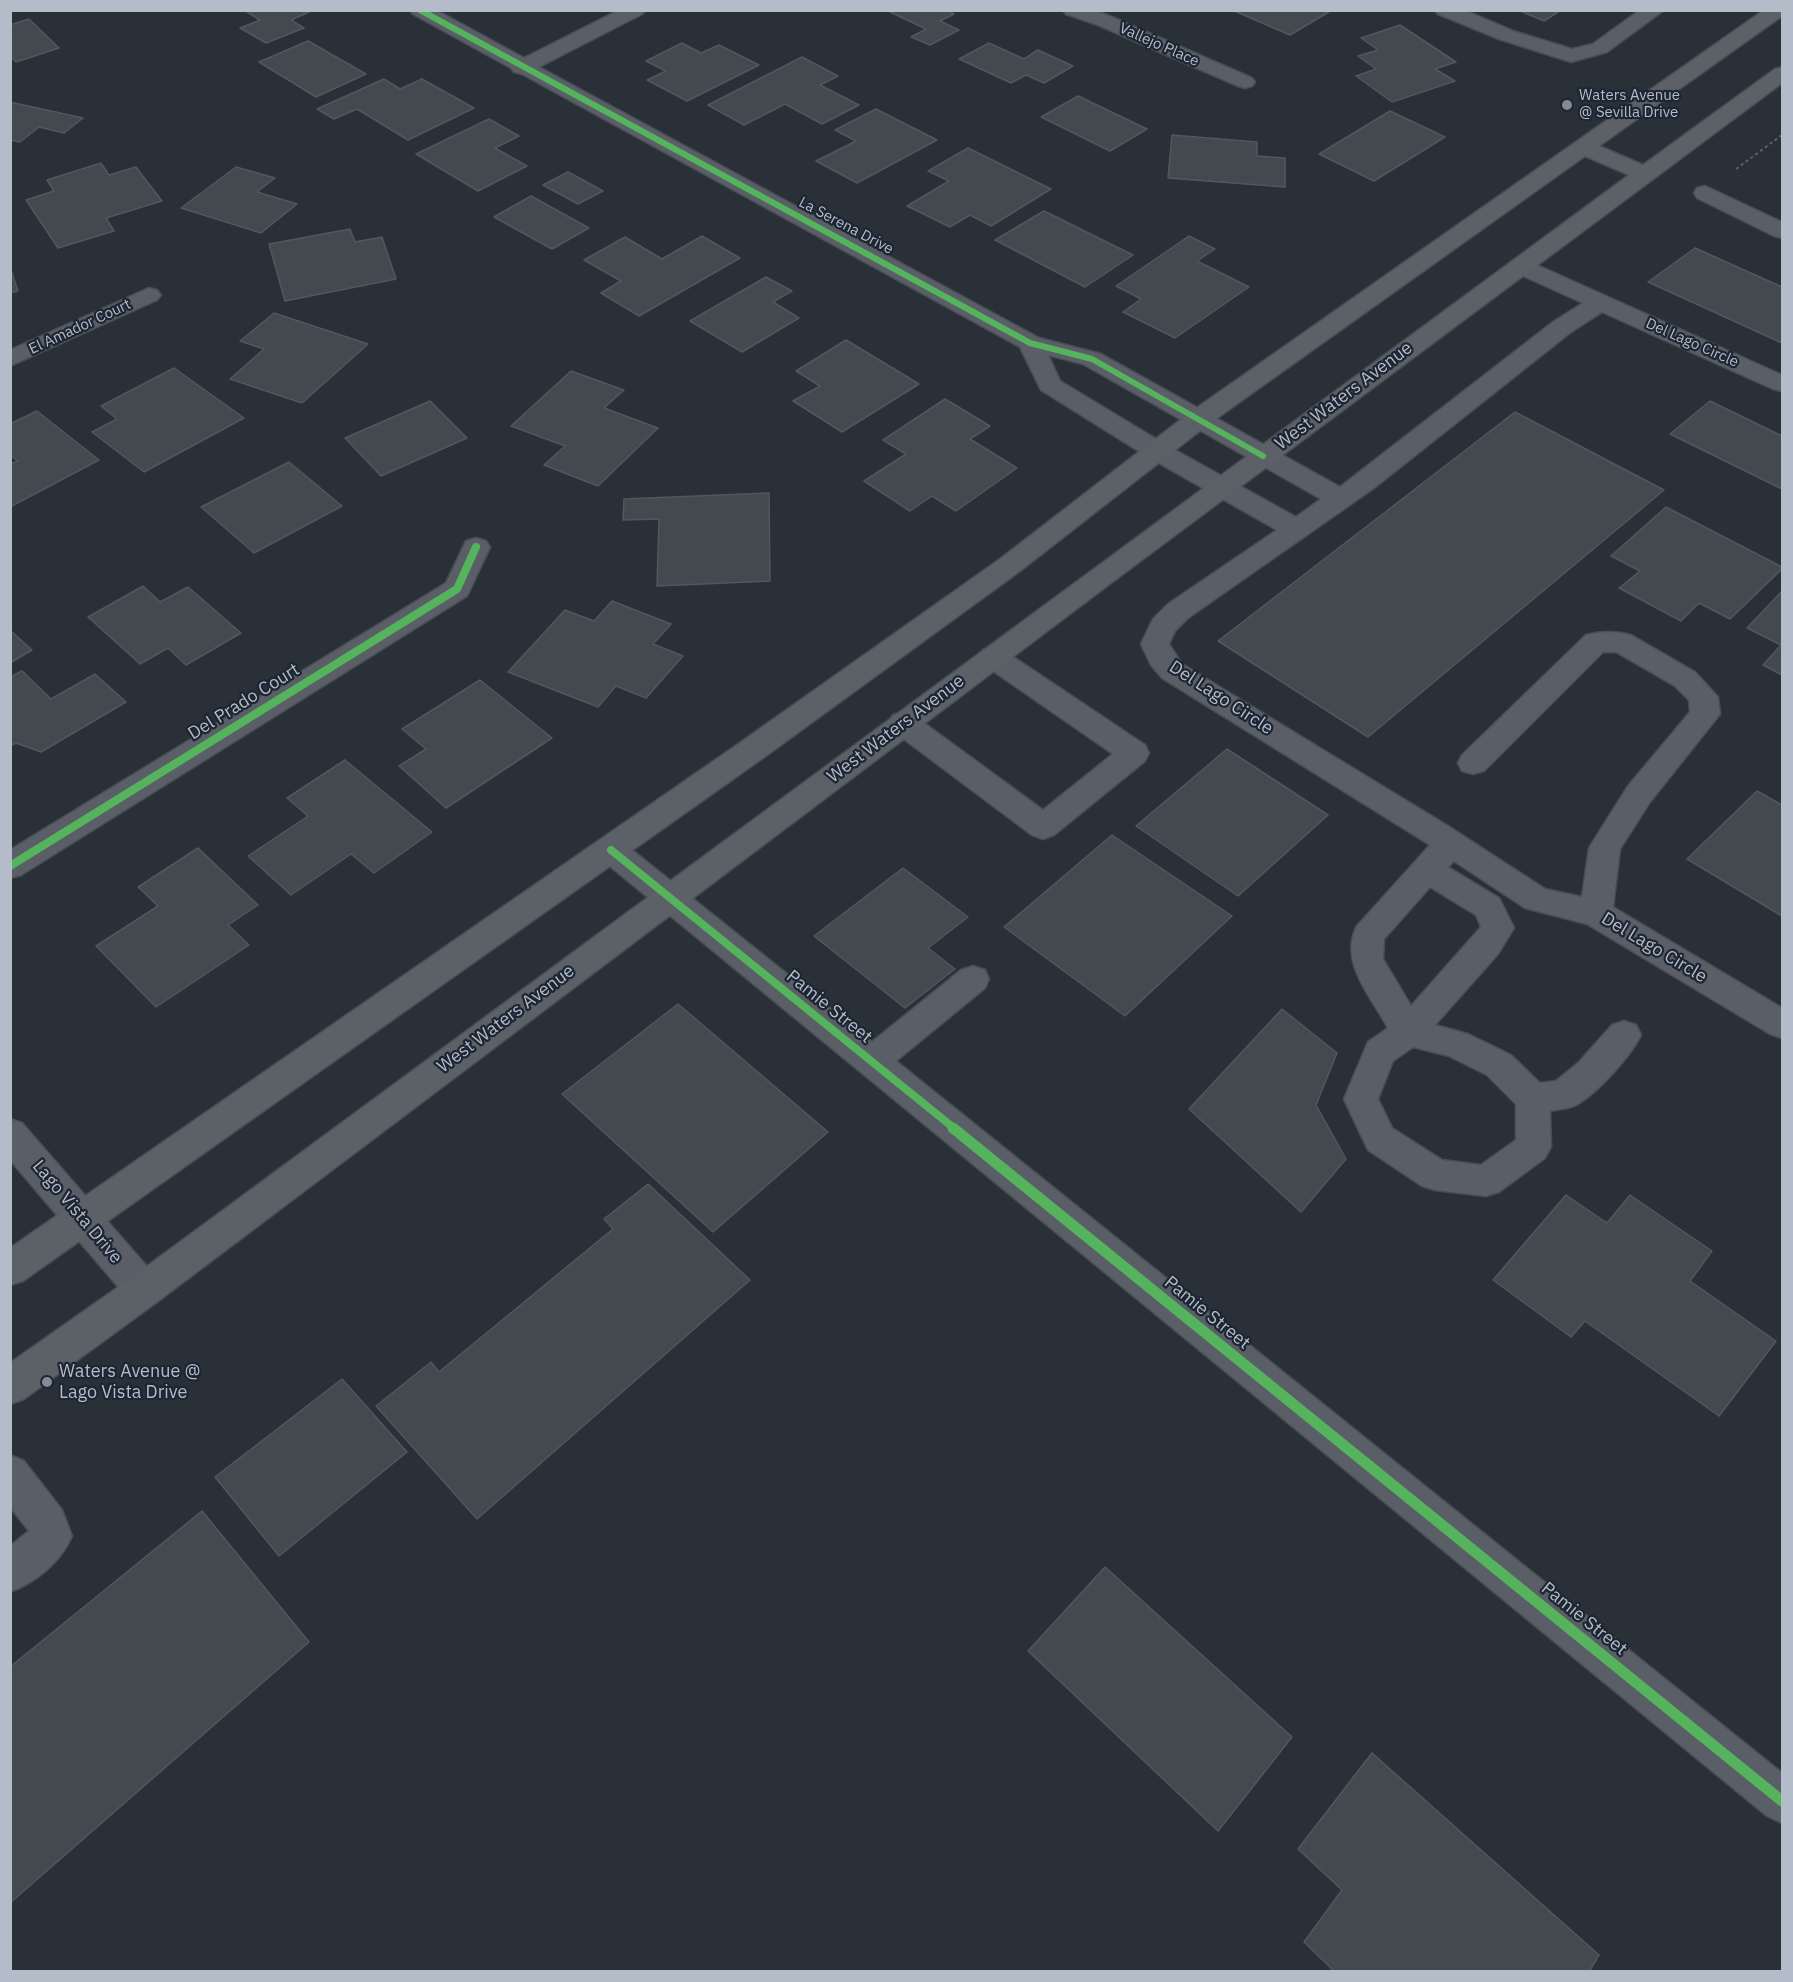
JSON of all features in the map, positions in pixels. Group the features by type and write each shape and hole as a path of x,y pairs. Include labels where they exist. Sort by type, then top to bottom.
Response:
{"main road":[{"path":"10,1269 611,850 1010,565 1197,420 1778,10"},
{"name":"West Waters Avenue","path":"10,1386 144,1290 668,897 1782,73"},
{"path":"1582,147 1644,174"}],"street":[{"name":"La Serena Drive","path":"420,10 521,68 1030,343 1092,359 1197,420 1340,498"},
{"path":"521,68 634,10"},
{"name":"Vallejo Place","path":"1072,10 1105,21 1245,82"},
{"path":"1445,10 1571,56 1600,48 1653,10"},
{"path":"1705,193 1782,231"},
{"name":"Del Lago Circle","path":"1520,266 1782,384"},
{"name":"El Amador Court","path":"10,359 149,295"},
{"name":"Del Lago Circle","path":"1602,302 1562,327 1365,482 1178,610 1163,626 1155,644 1161,658 1172,670 1451,843 1536,899 1596,913 1782,1024"},
{"path":"1030,343 1050,385 1157,451 1296,529"},
{"name":"Del Prado Court","path":"10,866 457,589 476,547"},
{"path":"1473,763 1596,642 1621,642 1685,679 1703,698 1705,714 1639,794 1605,848 1596,913"},
{"path":"903,723 1043,827 1134,753 993,657"},
{"path":"1428,870 1488,907 1498,928 1487,945 1408,1032 1380,1052 1361,1099 1380,1140 1435,1175 1486,1181 1533,1147 1533,1099 1499,1065 1456,1044 1408,1032 1367,960 1368,935 1451,843"},
{"name":"Pamie Street","path":"611,850 1782,1801"},
{"path":"871,1062 973,979"},
{"path":"1533,1099 1565,1094 1590,1073 1624,1035"},
{"name":"Lago Vista Drive","path":"10,1134 144,1290"},
{"path":"10,1474 48,1524 52,1536 41,1548 10,1572"}],"path":[{"path":"1729,175 1782,135"}],"building":[{"path":"244,10 306,10 309,12 291,20 304,28 266,43 240,28 260,20"},
{"path":"893,10 947,10 954,14 940,21 959,30 930,45 911,37 926,29 890,12"},
{"path":"1232,10 1332,10 1290,35"},
{"path":"1518,10 1561,10 1544,21"},
{"path":"29,19 59,48 16,62 10,56 10,25"},
{"path":"1400,25 1456,62 1435,69 1455,81 1392,102 1356,76 1376,69 1358,56 1378,50 1361,38"},
{"path":"308,41 366,74 316,97 259,62"},
{"path":"682,43 701,53 719,45 759,65 687,101 647,80 666,71 646,61"},
{"path":"989,43 1024,59 1038,50 1073,66 1044,83 1026,75 1011,83 959,59"},
{"path":"802,57 838,76 820,85 859,105 822,124 785,104 744,125 708,105"},
{"path":"384,79 400,89 422,79 474,108 408,140 357,109 334,119 317,109"},
{"path":"1078,96 1147,129 1110,151 1041,117"},
{"path":"10,102 83,118 64,133 39,127 20,142 10,140"},
{"path":"876,109 937,140 857,183 816,161 856,141 835,130"},
{"path":"1390,111 1445,137 1374,181 1319,154"},
{"path":"489,119 519,136 495,148 527,166 478,191 416,154"},
{"path":"1172,135 1257,142 1257,156 1285,158 1285,187 1168,178"},
{"path":"968,148 1051,189 991,226 970,215 950,227 907,206 949,181 928,171"},
{"path":"101,163 109,175 136,167 162,201 106,218 114,231 58,248 26,200 54,191 47,180"},
{"path":"236,167 275,178 257,192 297,204 261,233 181,208"},
{"path":"568,172 603,191 578,204 543,185"},
{"path":"531,196 589,228 552,249 494,217"},
{"path":"1044,211 1133,255 1085,287 995,240"},
{"path":"350,229 355,242 382,237 396,279 285,301 269,244"},
{"path":"702,236 740,258 639,316 601,293 621,281 584,260 625,237 662,259"},
{"path":"1189,236 1215,249 1197,261 1249,287 1175,338 1123,312 1141,299 1116,286"},
{"path":"1695,248 1782,287 1782,343 1648,282"},
{"path":"10,267 18,291 10,293"},
{"path":"766,277 792,291 773,302 799,318 742,352 690,321"},
{"path":"274,313 368,344 302,403 230,379 264,349 240,341"},
{"path":"846,340 919,384 842,432 793,401 820,386 796,371"},
{"path":"174,368 244,418 144,472 92,432 117,419 101,406"},
{"path":"571,371 624,390 604,408 658,428 598,486 544,465 565,446 511,426"},
{"path":"945,399 990,426 970,439 1017,468 956,511 932,496 910,511 864,481 906,454 883,440"},
{"path":"430,401 467,438 381,476 345,438"},
{"path":"1710,401 1782,436 1782,489 1670,434"},
{"path":"37,411 99,460 10,507 10,464 18,461 10,455 10,424"},
{"path":"1515,412 1664,490 1368,737 1218,641"},
{"path":"289,462 342,506 254,553 201,507"},
{"path":"769,493 770,581 657,586 659,519 623,520 624,499"},
{"path":"1666,507 1782,569 1730,619 1699,603 1681,621 1619,588 1640,571 1611,556"},
{"path":"143,586 160,602 188,587 241,633 186,665 168,648 140,664 88,617"},
{"path":"1782,591 1782,675 1763,665 1781,645 1747,628"},
{"path":"612,601 671,624 653,644 683,656 646,698 616,686 598,707 508,672 565,610 594,621"},
{"path":"10,630 32,650 10,663"},
{"path":"22,671 51,699 95,674 126,702 41,752 16,743 10,746 10,677"},
{"path":"480,680 552,738 446,808 399,766 426,749 402,729"},
{"path":"1227,749 1328,815 1238,896 1136,826"},
{"path":"345,760 432,832 374,873 351,854 291,895 248,856 308,816 287,798"},
{"path":"1757,791 1782,805 1782,916 1687,859"},
{"path":"1112,835 1232,916 1125,1016 1004,927"},
{"path":"198,848 258,905 228,925 249,945 156,1007 96,946 158,906 138,887"},
{"path":"903,868 968,917 928,948 955,969 905,1008 814,936"},
{"path":"678,1004 828,1132 713,1232 562,1094"},
{"path":"1282,1009 1337,1053 1316,1105 1346,1159 1301,1212 1189,1109"},
{"path":"648,1184 750,1280 477,1519 376,1406 431,1362 439,1372 613,1229 604,1219"},
{"path":"1566,1195 1607,1223 1630,1195 1712,1251 1690,1281 1776,1341 1719,1416 1585,1321 1571,1337 1493,1280"},
{"path":"342,1379 407,1452 279,1556 215,1477"},
{"path":"202,1511 309,1642 10,1903 10,1667"},
{"path":"1105,1567 1292,1737 1218,1831 1028,1651"},
{"path":"1372,1753 1599,1955 1589,1972 1335,1972 1304,1942 1342,1890 1298,1849"}],"cycle path":[{"path":"420,10 1030,343 1092,359 1263,456"},
{"path":"10,866 457,589 476,547"},
{"path":"611,850 1782,1801"}],"place":[{"name":"Waters Avenue @ Sevilla Drive","path":"1567,105"},
{"name":"Waters Avenue @ Lago Vista Drive","path":"47,1382"}]}
